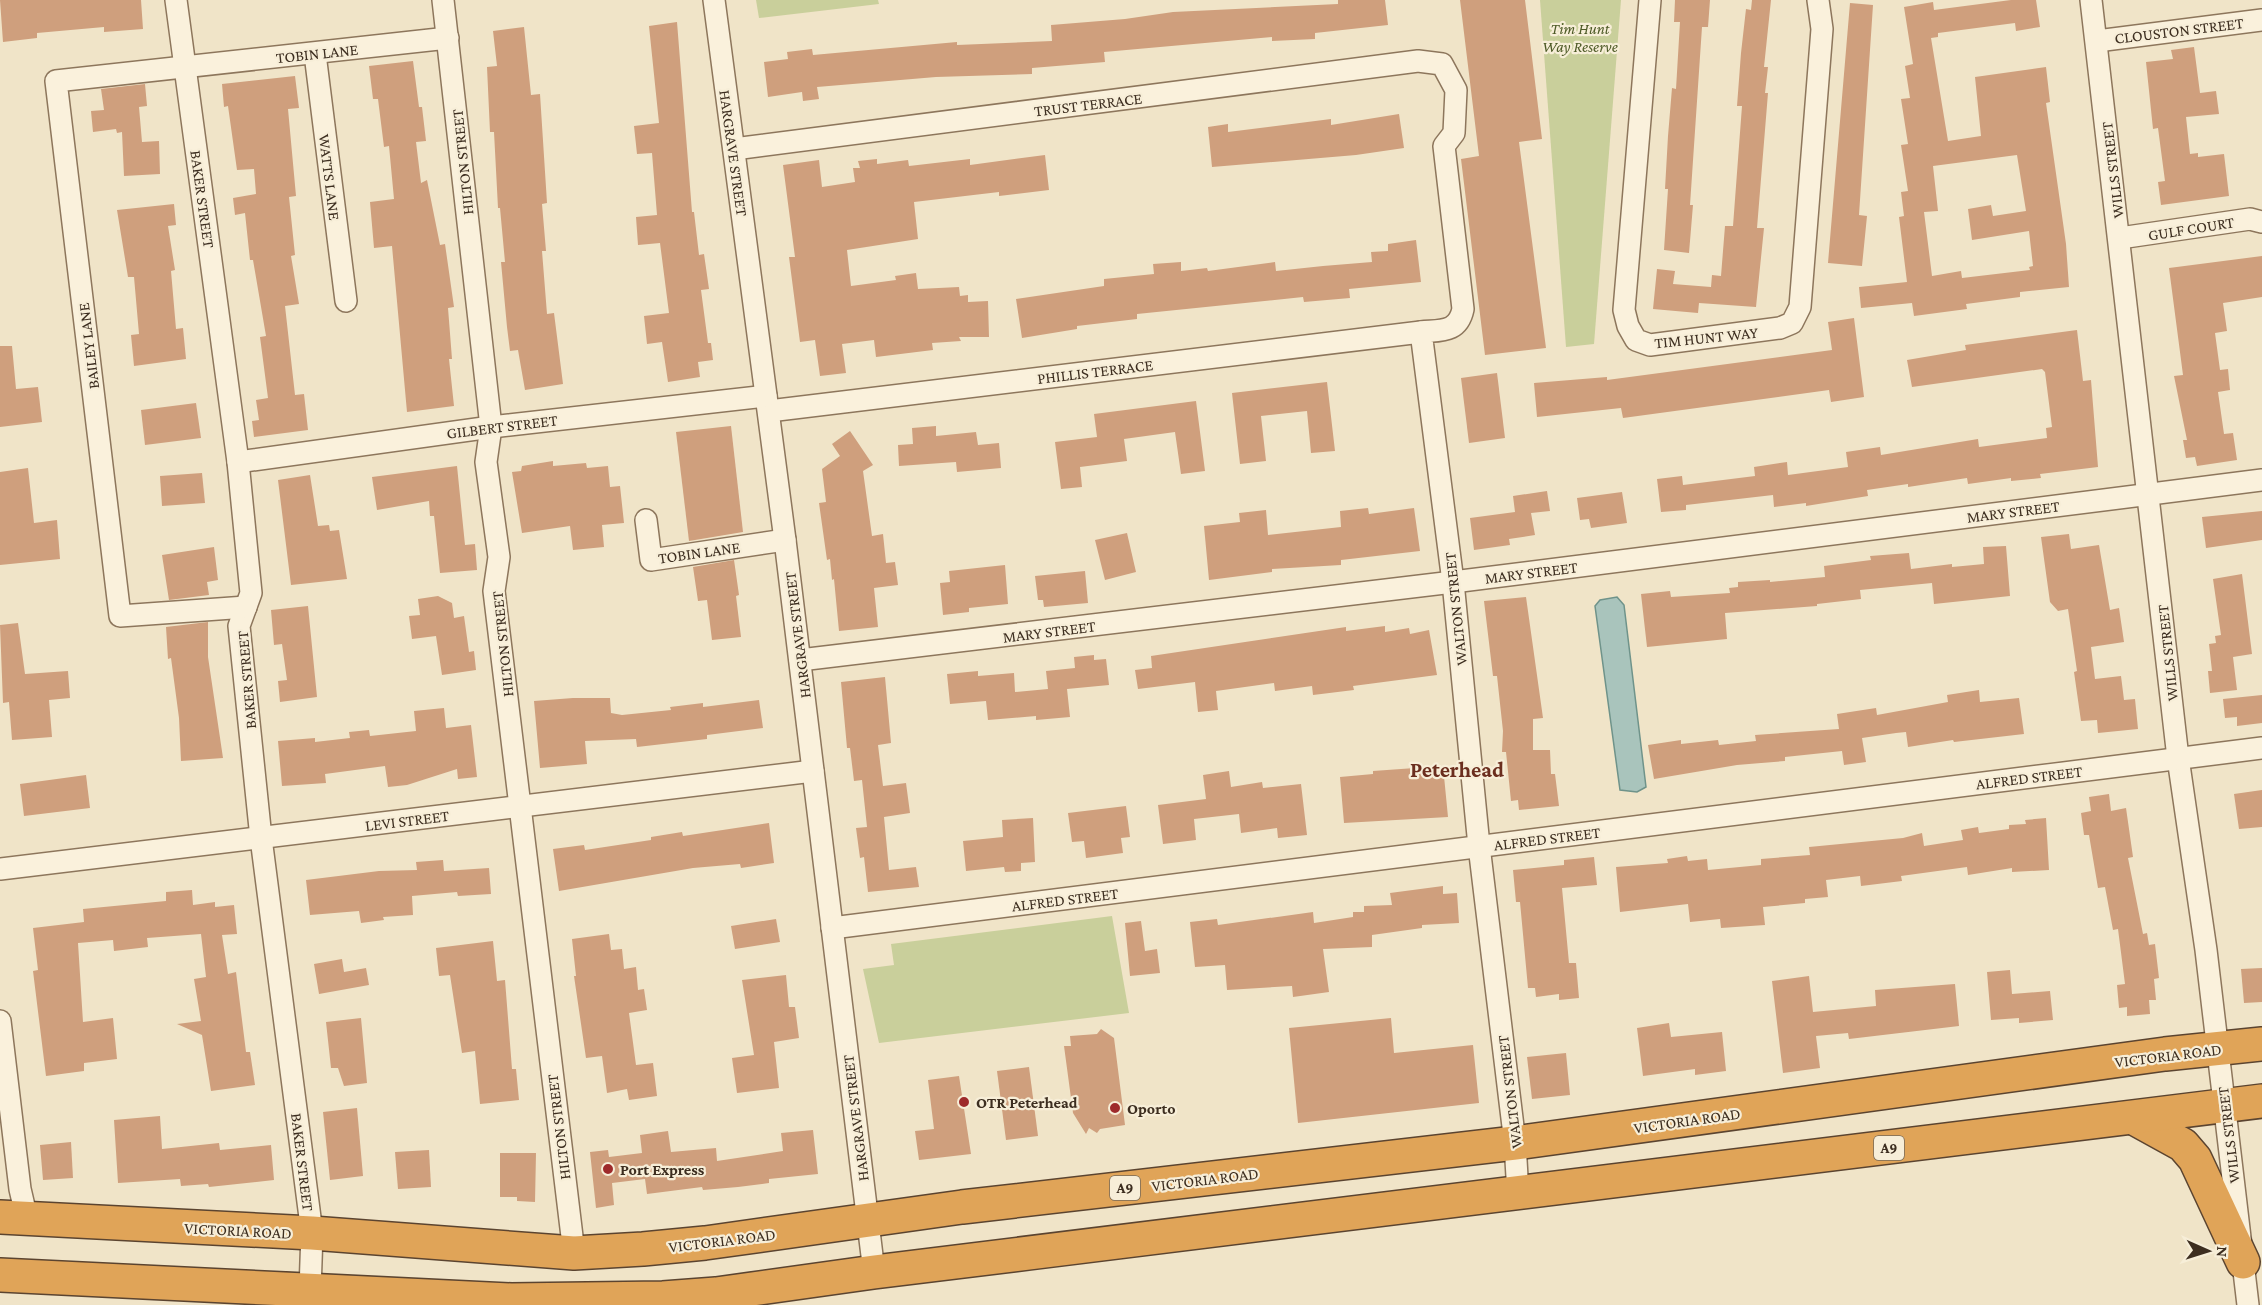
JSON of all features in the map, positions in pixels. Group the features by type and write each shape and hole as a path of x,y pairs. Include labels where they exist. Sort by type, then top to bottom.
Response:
{"highway":[{"name":"VICTORIA ROAD","path":"14,1218 312,1233 573,1253 705,1244 866,1220 1515,1143 2153,1055 2262,1044"},
{"name":"A9","path":"0,1275 511,1300 663,1298 716,1294 874,1272 2262,1101"},
{"path":"2134,1118 2183,1145 2195,1159 2243,1262"},
{"path":"705,1244 716,1294"}],"street":[{"name":"BAKER STREET","path":"176,0 238,462 251,592 239,626 261,838 312,1233 310,1290"},
{"name":"HILTON STREET","path":"443,0 491,427 486,462 500,556 494,591 573,1253"},
{"name":"HARGRAVE STREET","path":"714,0 785,540 874,1272"},
{"name":"TIM HUNT WAY","path":"1650,0 1624,310 1628,326 1636,340 1650,345 1780,328 1792,323 1800,307 1822,29 1818,0"},
{"name":"WILLS STREET","path":"2091,0 2150,494 2178,758 2248,1305"},
{"name":"CLOUSTON STREET","path":"2097,41 2262,20"},
{"name":"TOBIN LANE","path":"185,66 315,54 448,38"},
{"name":"WATTS LANE","path":"315,54 346,301"},
{"name":"TRUST TERRACE","path":"734,149 1418,61 1442,64 1456,90 1454,132 1444,146 1463,309 1460,321 1453,328 1420,332"},
{"name":"BAILEY LANE","path":"185,66 56,81 120,616 246,607"},
{"name":"GULF COURT","path":"2120,238 2250,219 2262,222"},
{"name":"PHILLIS TERRACE","path":"767,403 1420,332"},
{"name":"WALTON STREET","path":"1420,332 1453,582 1479,846 1515,1143 1518,1194"},
{"name":"GILBERT STREET","path":"238,462 491,427 767,403"},
{"name":"MARY STREET","path":"800,660 1453,582 2262,480"},
{"name":"TOBIN LANE","path":"646,520 651,560 785,540"},
{"name":"ALFRED STREET","path":"832,928 2262,748"},
{"name":"LEVI STREET","path":"0,869 813,771"},
{"path":"0,1021 20,1189 14,1218"}],"green space":[{"path":"756,0 878,0 879,4 759,18"},
{"name":"Tim Hunt Way Reserve","path":"1540,0 1621,0 1594,344 1566,347"},
{"path":"1112,916 1129,1013 879,1043 863,969 894,965 891,944"}],"water":[{"path":"1617,597 1624,605 1646,787 1637,792 1620,790 1595,606 1600,600"}],"building":[{"path":"0,0 141,0 143,29 104,32 104,27 37,33 37,38 3,42"},
{"path":"1338,0 1385,0 1388,25 1315,33 1315,39 1272,41 1272,37 1104,52 1105,62 1032,68 1032,74 936,77 817,87 819,99 803,101 802,92 768,97 764,62 788,59 787,52 812,49 813,55 957,42 957,45 1052,41 1051,25 1125,19 1173,12 1338,4"},
{"path":"1460,0 1525,0 1542,139 1519,142 1546,348 1485,355 1461,159 1479,156"},
{"path":"1675,0 1710,0 1708,27 1702,27 1689,253 1664,250 1668,189 1665,189 1668,136 1672,88 1676,89 1680,22 1674,22"},
{"path":"1752,0 1771,0 1764,67 1768,67 1765,93 1768,93 1757,228 1764,228 1756,307 1699,303 1698,313 1653,309 1657,269 1675,271 1673,284 1711,287 1712,275 1721,276 1725,226 1733,226 1742,106 1737,106 1741,53 1746,9 1751,10"},
{"path":"2011,0 2036,0 2040,27 2016,31 2015,23 1938,33 1938,37 1931,38 1948,141 1981,136 1975,77 2046,67 2050,102 2046,103 2066,244 2069,287 2020,292 2020,297 1966,304 1967,309 1914,316 1912,303 1861,308 1859,287 1907,282 1899,217 1904,216 1901,192 1908,191 1901,145 1908,144 1901,99 1910,98 1905,66 1913,64 1904,7 1933,2 1934,10","holes":["2017,155 2026,211 1993,216 1991,205 1968,209 1972,240 2029,231 2033,266 2029,267 2030,270 1962,278 1961,271 1932,276 1924,212 1938,211 1933,166"]},
{"path":"1850,3 1873,5 1859,215 1867,216 1862,266 1828,263"},
{"path":"677,22 692,212 694,212 699,255 704,254 709,289 701,290 708,343 711,343 713,360 698,362 700,377 668,382 662,342 647,344 644,316 669,313 660,243 638,245 636,217 657,215 652,153 637,154 634,126 659,123 649,26"},
{"path":"524,27 531,95 540,94 547,203 542,204 546,251 542,251 547,314 554,313 563,384 525,390 518,350 510,351 507,327 501,262 505,262 500,208 498,208 494,132 490,132 487,67 497,66 493,31"},
{"path":"2194,47 2200,93 2216,91 2219,114 2186,117 2190,154 2198,153 2198,157 2224,154 2229,196 2161,205 2158,182 2165,181 2158,128 2153,129 2146,62 2173,59 2171,50"},
{"path":"413,61 426,141 416,142 421,183 427,180 440,245 445,244 454,307 448,308 452,359 449,359 454,406 407,412 392,246 374,248 370,202 394,199 389,146 384,147 378,99 373,99 369,66"},
{"path":"295,76 299,108 288,109 296,196 289,197 295,255 291,256 299,304 285,306 295,395 304,394 308,430 254,437 252,421 259,420 256,400 268,398 260,337 266,336 253,260 250,260 245,213 235,215 233,198 256,194 254,169 237,170 228,106 224,107 222,84"},
{"path":"145,84 147,106 139,107 142,142 159,141 160,174 124,176 122,132 117,133 116,129 93,132 91,111 104,110 101,89"},
{"path":"1399,114 1404,148 1356,155 1212,167 1208,127 1228,124 1228,132 1331,119 1331,125"},
{"path":"1045,155 1049,190 999,196 999,192 914,202 918,239 847,250 851,286 896,280 895,276 916,273 918,289 959,287 960,296 968,295 968,302 988,301 989,337 959,337 961,341 932,343 933,350 876,357 874,340 842,344 846,373 820,376 815,340 800,342 789,257 795,257 783,165 819,160 822,187 855,182 853,168 860,168 858,161 877,159 877,164 908,160 909,166 970,159 970,165"},
{"path":"174,204 176,225 168,226 175,270 171,271 176,329 183,328 186,359 134,366 131,335 139,334 134,277 128,277 117,210"},
{"path":"1416,240 1421,282 1349,289 1350,298 1304,302 1303,297 1137,314 1137,319 1077,326 1077,329 1022,338 1016,299 1104,286 1104,279 1154,274 1153,264 1181,262 1181,271 1207,268 1208,271 1275,262 1276,271 1372,262 1371,252 1388,251 1388,244"},
{"path":"2262,256 2262,297 2223,303 2227,331 2215,333 2220,370 2228,369 2230,390 2218,392 2224,434 2233,433 2237,460 2197,466 2195,457 2186,458 2183,440 2187,440 2174,376 2183,375 2169,268"},
{"path":"1854,318 1864,397 1831,402 1829,390 1623,418 1621,408 1537,417 1534,383 1607,377 1607,380 1832,350 1828,322"},
{"path":"2077,330 2083,381 2091,380 2098,467 2040,474 2041,478 2011,481 2011,478 1968,484 1967,478 1908,487 1908,484 1867,490 1868,496 1806,506 1806,503 1774,507 1773,495 1686,505 1686,510 1661,512 1657,479 1682,476 1683,485 1755,476 1754,467 1787,462 1788,475 1848,467 1846,452 1880,447 1881,455 1978,439 1979,447 2047,438 2046,428 2052,427 2045,372 2042,369 1912,387 1907,360 1966,350 1965,345"},
{"path":"0,346 12,346 16,389 38,387 42,422 0,427"},
{"path":"1497,373 1505,438 1469,443 1461,378"},
{"path":"1327,382 1335,451 1311,453 1307,411 1261,416 1266,461 1240,464 1232,393"},
{"path":"1196,401 1205,471 1181,474 1175,432 1124,439 1127,461 1080,467 1082,487 1061,489 1055,442 1097,437 1094,414"},
{"path":"196,403 201,438 145,445 141,410"},
{"path":"731,426 743,532 689,541 676,432"},
{"path":"936,426 936,436 976,432 978,445 999,443 1001,468 957,472 956,462 899,466 898,445 913,444 912,428"},
{"path":"850,431 873,465 863,471 872,536 883,534 886,563 895,562 898,585 874,588 878,627 839,631 834,579 832,580 830,559 827,560 819,503 826,502 822,469 840,456 832,444"},
{"path":"553,461 553,466 586,463 587,468 608,466 610,487 620,486 624,523 602,525 604,547 573,550 570,526 522,533 512,472 521,471 522,466"},
{"path":"457,466 465,545 475,544 477,570 440,573 434,516 430,516 429,501 377,510 372,477"},
{"path":"28,468 34,523 57,520 60,559 0,565 0,472"},
{"path":"202,473 205,503 162,506 160,476"},
{"path":"310,475 318,526 329,525 330,531 339,530 347,579 291,585 278,480"},
{"path":"1547,491 1550,511 1531,513 1535,535 1509,539 1510,545 1474,550 1470,518 1515,512 1513,496"},
{"path":"1622,492 1627,523 1591,528 1589,519 1580,520 1577,498"},
{"path":"1368,508 1369,514 1414,508 1420,551 1341,560 1341,565 1272,569 1272,572 1209,580 1204,526 1240,522 1239,513 1266,510 1268,535 1341,527 1340,511"},
{"path":"2262,511 2262,540 2206,548 2202,517"},
{"path":"1127,533 1136,572 1105,580 1095,540"},
{"path":"2069,534 2071,549 2099,545 2110,610 2119,608 2124,642 2091,647 2095,679 2121,676 2124,700 2135,699 2138,729 2098,733 2097,720 2081,721 2068,609 2058,611 2050,602 2041,537"},
{"path":"2006,546 2010,596 1934,604 1932,583 1860,590 1861,599 1817,604 1817,606 1725,613 1727,639 1647,647 1641,594 1670,591 1671,597 1730,593 1729,588 1738,587 1738,582 1770,580 1770,582 1825,577 1824,566 1871,560 1870,556 1909,553 1911,569 1952,564 1952,567 1984,564 1983,547"},
{"path":"214,547 218,580 207,582 209,595 169,600 162,555"},
{"path":"734,560 739,595 736,596 741,637 712,640 707,600 698,601 693,567"},
{"path":"1005,565 1008,604 969,608 969,612 943,615 940,583 950,582 949,571"},
{"path":"1085,571 1088,603 1044,607 1043,600 1038,600 1035,576"},
{"path":"2242,574 2252,654 2233,657 2237,690 2210,693 2208,671 2212,671 2209,644 2216,643 2215,636 2221,635 2213,579"},
{"path":"438,596 452,603 454,618 464,616 469,652 474,651 476,670 442,675 436,636 412,639 409,616 420,615 418,599"},
{"path":"1526,597 1543,718 1533,719 1533,750 1550,750 1551,774 1555,774 1559,806 1519,810 1518,800 1511,801 1506,752 1502,752 1503,731 1497,676 1493,676 1484,601"},
{"path":"308,606 317,697 280,702 278,681 287,680 282,644 274,645 271,610"},
{"path":"208,622 208,657 223,758 181,761 179,718 171,658 168,659 166,627"},
{"path":"18,623 25,674 68,671 70,698 49,700 52,737 12,740 9,702 3,703 0,625"},
{"path":"1385,626 1385,632 1409,628 1410,634 1429,630 1437,675 1353,686 1354,690 1313,695 1312,686 1275,691 1274,683 1216,691 1218,710 1198,712 1195,682 1138,689 1135,670 1152,668 1151,656 1346,627 1346,631"},
{"path":"1094,655 1094,660 1106,659 1109,685 1067,689 1070,717 1036,720 1036,716 988,720 986,701 950,704 947,674 978,671 978,676 1014,673 1015,692 1048,689 1046,671 1075,668 1074,657"},
{"path":"885,677 891,743 878,745 883,786 906,783 910,813 884,817 889,870 916,867 919,887 868,892 864,857 860,858 856,828 867,827 862,780 854,781 850,748 847,748 841,682"},
{"path":"1979,690 1980,702 2019,698 2024,734 1954,742 1953,740 1908,747 1906,732 1896,733 1862,738 1866,762 1844,765 1842,751 1785,757 1785,761 1737,765 1654,779 1648,745 1681,740 1681,744 1718,740 1719,745 1756,741 1755,735 1839,729 1837,714 1876,708 1877,715 1948,702 1947,695"},
{"path":"2262,695 2262,723 2237,726 2237,717 2225,718 2223,699"},
{"path":"610,698 611,713 622,715 671,710 670,707 703,703 703,707 759,700 763,728 707,735 707,739 637,747 636,739 585,741 587,764 540,768 534,701"},
{"path":"444,708 446,728 471,725 477,777 458,779 457,769 407,785 388,787 385,766 325,774 326,783 282,786 278,741 315,738 315,742 350,738 349,732 369,730 370,736 416,731 414,711"},
{"path":"1443,766 1448,817 1344,823 1340,777 1373,774 1373,771"},
{"path":"1229,771 1231,787 1262,782 1263,788 1301,784 1307,835 1278,838 1277,828 1241,833 1239,814 1194,819 1196,840 1163,844 1158,805 1206,799 1203,775"},
{"path":"86,775 90,808 24,816 20,784"},
{"path":"2262,790 2262,827 2239,829 2234,794"},
{"path":"2109,794 2111,811 2126,808 2133,857 2128,858 2143,934 2147,933 2149,945 2155,944 2159,978 2154,979 2156,1000 2149,1000 2150,1014 2127,1016 2127,1007 2119,1008 2117,985 2125,984 2118,929 2113,930 2105,887 2098,888 2089,835 2084,835 2081,813 2091,811 2089,797"},
{"path":"1126,806 1130,837 1121,838 1123,853 1086,858 1084,841 1072,842 1068,813"},
{"path":"1033,818 1035,862 1021,863 1021,871 1005,872 1004,867 966,871 963,841 1003,837 1002,820"},
{"path":"2046,818 2049,870 2012,872 2012,868 1968,875 1967,867 1901,876 1902,881 1861,886 1860,876 1826,880 1828,897 1805,899 1805,903 1763,907 1765,925 1721,928 1720,919 1690,922 1688,904 1620,912 1616,867 1668,863 1667,859 1687,856 1688,861 1707,859 1708,870 1761,865 1761,859 1810,855 1809,847 1903,838 1922,833 1924,846 1963,840 1961,830 1978,827 1979,833 2009,829 2009,825 2026,824 2025,820"},
{"path":"769,823 774,863 741,868 740,864 693,868 559,891 553,849 584,845 585,850 651,840 651,837 682,832 683,836"},
{"path":"1594,857 1597,885 1562,888 1569,963 1576,963 1579,998 1559,1000 1559,994 1536,997 1535,988 1528,988 1520,902 1516,902 1513,870 1564,865 1564,860"},
{"path":"443,860 444,871 489,868 491,894 458,896 457,892 412,896 413,915 383,917 384,920 361,923 359,911 310,915 306,880 379,871 417,870 416,862"},
{"path":"1443,886 1443,894 1457,893 1459,923 1422,925 1422,928 1372,935 1372,947 1323,949 1329,992 1293,997 1292,986 1227,990 1225,965 1195,967 1190,922 1217,919 1218,925 1313,912 1314,923 1353,917 1353,912 1364,912 1364,906 1392,905 1390,893"},
{"path":"192,890 193,905 215,902 215,907 234,905 237,934 222,935 228,974 236,972 246,1052 250,1052 255,1085 211,1091 202,1035 177,1024 201,1021 194,979 206,977 201,934 147,938 148,947 114,951 113,940 78,943 83,1022 113,1018 117,1059 84,1063 84,1071 46,1076 33,971 38,970 33,928 84,922 83,909 166,901 166,892"},
{"path":"776,919 780,942 735,949 731,926"},
{"path":"1141,921 1145,951 1157,949 1160,973 1130,976 1125,923"},
{"path":"609,934 611,950 622,949 624,969 636,967 638,990 644,989 647,1010 629,1013 636,1065 653,1063 657,1096 629,1100 627,1089 607,1093 602,1056 586,1058 574,976 576,976 572,939"},
{"path":"493,941 497,981 505,980 512,1069 516,1069 519,1100 480,1104 475,1051 462,1053 450,975 439,976 436,948"},
{"path":"342,959 344,972 366,968 369,985 319,994 314,964"},
{"path":"2262,968 2262,1002 2244,1003 2241,969"},
{"path":"2010,970 2012,994 2050,991 2053,1020 2019,1023 2019,1018 1991,1020 1987,972"},
{"path":"786,975 789,1007 795,1007 799,1038 774,1042 779,1088 737,1093 732,1058 754,1055 742,980"},
{"path":"1809,976 1813,1012 1876,1006 1875,990 1955,984 1959,1026 1849,1039 1848,1033 1816,1036 1820,1068 1783,1073 1772,981"},
{"path":"361,1018 367,1083 344,1086 338,1068 331,1068 326,1022"},
{"path":"1391,1018 1394,1053 1473,1045 1479,1103 1298,1123 1289,1028"},
{"path":"1669,1023 1671,1037 1722,1032 1726,1071 1695,1075 1695,1069 1643,1076 1637,1028"},
{"path":"1101,1029 1114,1038 1125,1125 1100,1129 1097,1133 1089,1128 1086,1134 1073,1113 1064,1046 1071,1046 1070,1036 1097,1034"},
{"path":"1566,1053 1570,1095 1532,1099 1527,1057"},
{"path":"1029,1067 1038,1136 1006,1140 997,1071"},
{"path":"959,1076 971,1154 919,1160 915,1131 934,1129 928,1080"},
{"path":"357,1108 363,1176 330,1180 323,1112"},
{"path":"160,1116 162,1149 219,1143 220,1150 271,1145 274,1180 209,1187 208,1184 181,1186 180,1179 118,1183 114,1120"},
{"path":"813,1130 818,1174 769,1179 769,1183 738,1187 703,1190 702,1187 647,1194 645,1179 612,1183 614,1205 596,1208 590,1152 608,1150 609,1157 642,1153 640,1135 668,1131 671,1152 716,1148 717,1161 783,1151 781,1133"},
{"path":"71,1142 73,1178 43,1180 40,1145"},
{"path":"429,1150 431,1187 398,1189 395,1152"},
{"path":"500,1153 536,1153 535,1202 517,1201 517,1197 500,1197"}],"place":[{"name":"OTR Peterhead","path":"964,1102"},
{"name":"Oporto","path":"1115,1108"},
{"name":"Port Express","path":"608,1169"}],"district":[{"name":"Peterhead","path":"1457,769"}]}
